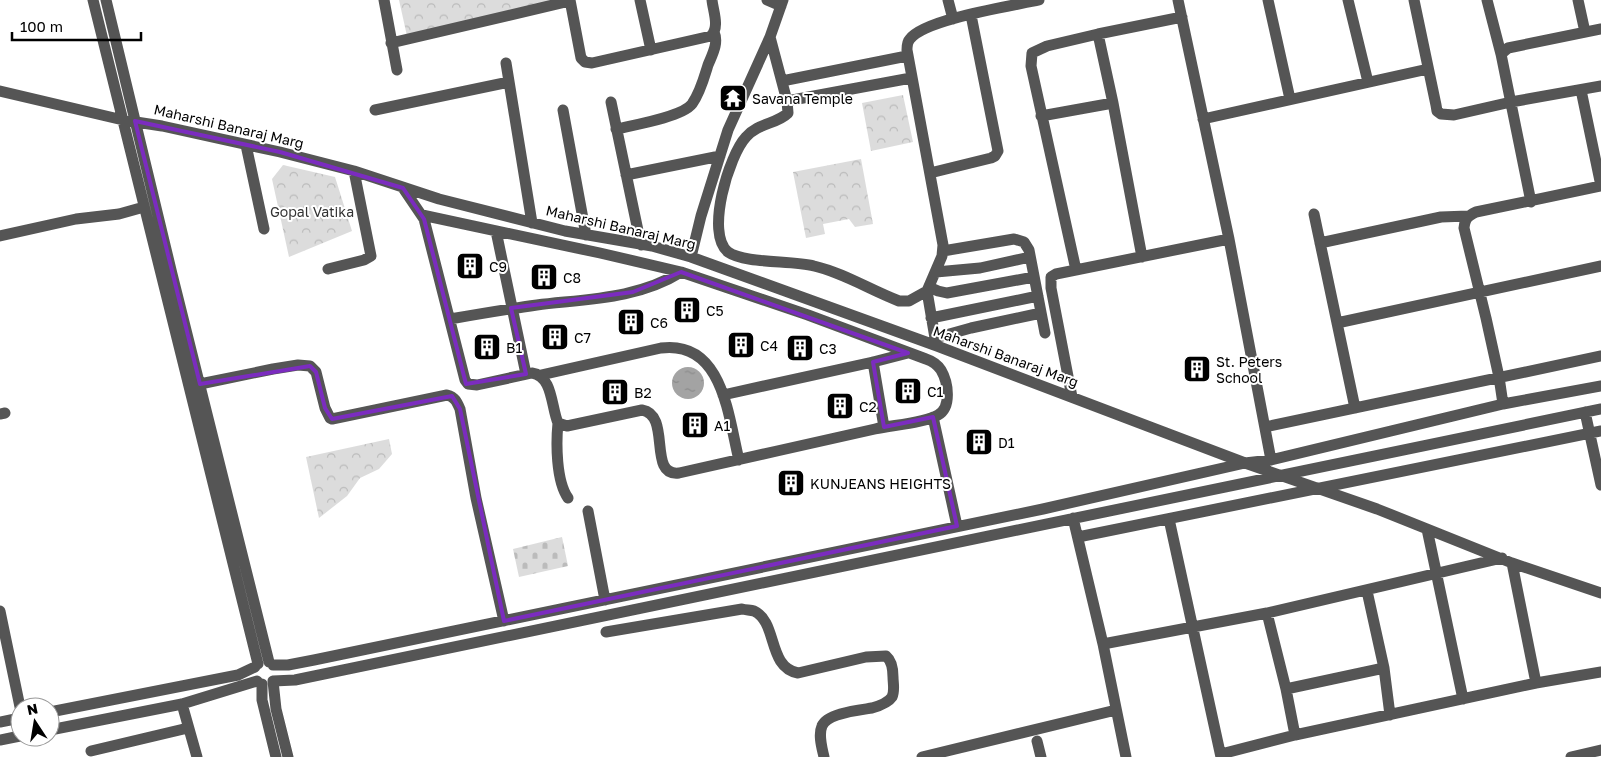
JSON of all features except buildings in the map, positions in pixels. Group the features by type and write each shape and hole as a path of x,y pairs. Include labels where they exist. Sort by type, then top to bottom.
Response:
{"street":[{"path":"93,0 144,207 264,664 276,672 264,682 262,700 276,757"},
{"path":"106,0 200,384 264,664"},
{"path":"384,0 391,43 398,70"},
{"path":"640,0 651,50"},
{"path":"391,43 570,1 581,58 584,62 598,62 711,36 716,25 712,0"},
{"path":"691,257 728,130 770,37 782,3 767,0"},
{"path":"948,0 953,20"},
{"path":"1040,0 971,15 925,28 910,38 907,45 907,56 943,251 928,289 935,338 1041,313"},
{"path":"1178,0 1229,239 1271,460"},
{"path":"1268,0 1290,100"},
{"path":"1348,0 1368,82"},
{"path":"1414,0 1437,111 1441,114 1454,115 1511,102 1601,86"},
{"path":"1487,0 1501,54 1531,202"},
{"path":"1578,0 1585,32"},
{"path":"930,173 991,158 998,151 971,15"},
{"path":"1076,270 1041,116 1031,66 1032,53 1047,46 1182,17"},
{"path":"1501,54 1508,48 1601,29"},
{"path":"616,129 673,115 689,107 698,94 715,46 716,38 714,32"},
{"path":"1098,34 1142,256"},
{"path":"770,37 787,101 788,113 786,116 756,128 737,148 726,180 721,205 719,228 725,249 737,257 814,266 840,275 899,301 909,301 928,289 947,293 1034,277"},
{"path":"782,82 907,56"},
{"path":"506,63 532,222"},
{"path":"1203,119 1428,69"},
{"path":"787,101 911,78"},
{"path":"375,110 509,82"},
{"path":"1320,243 1435,218 1468,216 1476,212 1601,186 1598,149 1581,90"},
{"name":"Maharshi Banaraj Marg","path":"0,91 123,120 162,126 246,145 354,171 403,188 532,222 691,257 1072,397 1245,463 1377,508 1507,561 1601,593"},
{"path":"610,102 641,245"},
{"path":"1041,116 1113,103"},
{"path":"563,110 586,234"},
{"path":"246,145 264,229"},
{"path":"626,175 720,156"},
{"path":"328,269 364,260 371,256 354,171"},
{"path":"403,188 422,215 465,380 468,384 477,385 532,373 541,375 661,348 678,348 690,351 702,359 720,385 738,460"},
{"path":"0,236 76,219 119,214 144,207"},
{"path":"1314,214 1354,408"},
{"path":"422,215 681,272 808,315 933,362 941,370 944,377 947,396 946,406 940,414 933,417 672,474 667,472 663,465 656,419 648,411 642,410 573,426 558,423"},
{"path":"1468,216 1464,221 1464,228 1499,377 1503,404"},
{"path":"496,231 526,374"},
{"path":"943,251 1014,238 1024,242 1030,257 1045,333"},
{"path":"1072,397 1050,282 1051,277 1056,274 1229,239"},
{"path":"936,272 980,268 1030,257"},
{"path":"1337,323 1601,266"},
{"path":"450,319 512,308 603,298 633,292 666,281 681,272"},
{"path":"931,318 1038,296"},
{"path":"723,396 908,353"},
{"path":"1265,427 1601,356"},
{"path":"873,362 884,427"},
{"path":"200,384 273,369 298,365 310,366 316,372 325,408 332,419 447,395 452,396 460,409 476,498 504,621"},
{"path":"541,375 546,382 558,423 556,451 563,487 568,498"},
{"path":"60,710 238,675 264,664 288,665 1043,509 1245,463 1271,460 1503,404 1601,386"},
{"path":"60,728 182,704 264,682 289,681 1601,409"},
{"path":"1586,412 1595,432 1601,485"},
{"path":"933,417 958,526"},
{"path":"1078,537 1595,432"},
{"path":"588,511 605,600"},
{"path":"1073,518 1103,644 1126,757"},
{"path":"1168,519 1221,755 1295,735 1536,683 1601,672"},
{"path":"1427,528 1464,699"},
{"path":"1103,644 1267,613 1437,574 1507,561 1536,683"},
{"path":"1367,590 1384,668 1390,715"},
{"path":"606,632 742,609 753,611 760,615 782,665 788,672 798,673 866,657 886,656 890,660 893,670 893,695 888,701 879,706 836,715 827,719 822,726 823,757"},
{"path":"0,611 18,697"},
{"path":"1267,613 1286,689 1295,735"},
{"path":"264,664 254,674 264,682 276,709 288,757"},
{"path":"1286,689 1384,668"},
{"path":"182,704 197,757"},
{"path":"922,757 1116,710"},
{"path":"92,751 188,728"},
{"path":"1037,741 1041,757"},
{"path":"1571,757 1601,750"}],"highlighted area":[{"path":"135,121 280,152 403,188 424,219 466,384 526,374 511,308 633,292 681,272 908,353 873,362 884,427 933,417 957,526 504,621 460,409 452,396 332,419 325,408 316,372 310,366 200,384"}],"green space":[{"path":"399,0 566,0 407,36"},
{"path":"903,95 913,142 871,151 862,103"},
{"path":"861,159 873,224 855,227 849,219 823,224 825,234 806,238 793,172"},
{"name":"Gopal Vatika","path":"283,165 335,177 352,231 289,257 272,179"},
{"path":"389,439 392,454 379,469 360,478 347,496 319,518 306,457"},
{"path":"562,537 568,566 519,577 513,549"}],"water":[{"path":"688,367 694,368 699,372 703,377 703,389 699,394 694,398 688,399 682,398 677,394 673,389 672,383 673,377 677,372 682,368"}],"place":[{"name":"Savana Temple","path":"733,98"},
{"name":"C9","path":"470,266"},
{"name":"C8","path":"544,277"},
{"name":"C5","path":"687,310"},
{"name":"C6","path":"631,322"},
{"name":"C7","path":"555,337"},
{"name":"C4","path":"741,345"},
{"name":"B1","path":"487,347"},
{"name":"C3","path":"800,348"},
{"name":"St. Peters School","path":"1197,369"},
{"name":"C1","path":"908,391"},
{"name":"B2","path":"615,392"},
{"name":"C2","path":"840,406"},
{"name":"A1","path":"695,425"},
{"name":"D1","path":"979,442"},
{"name":"KUNJEANS HEIGHTS","path":"791,483"}]}
